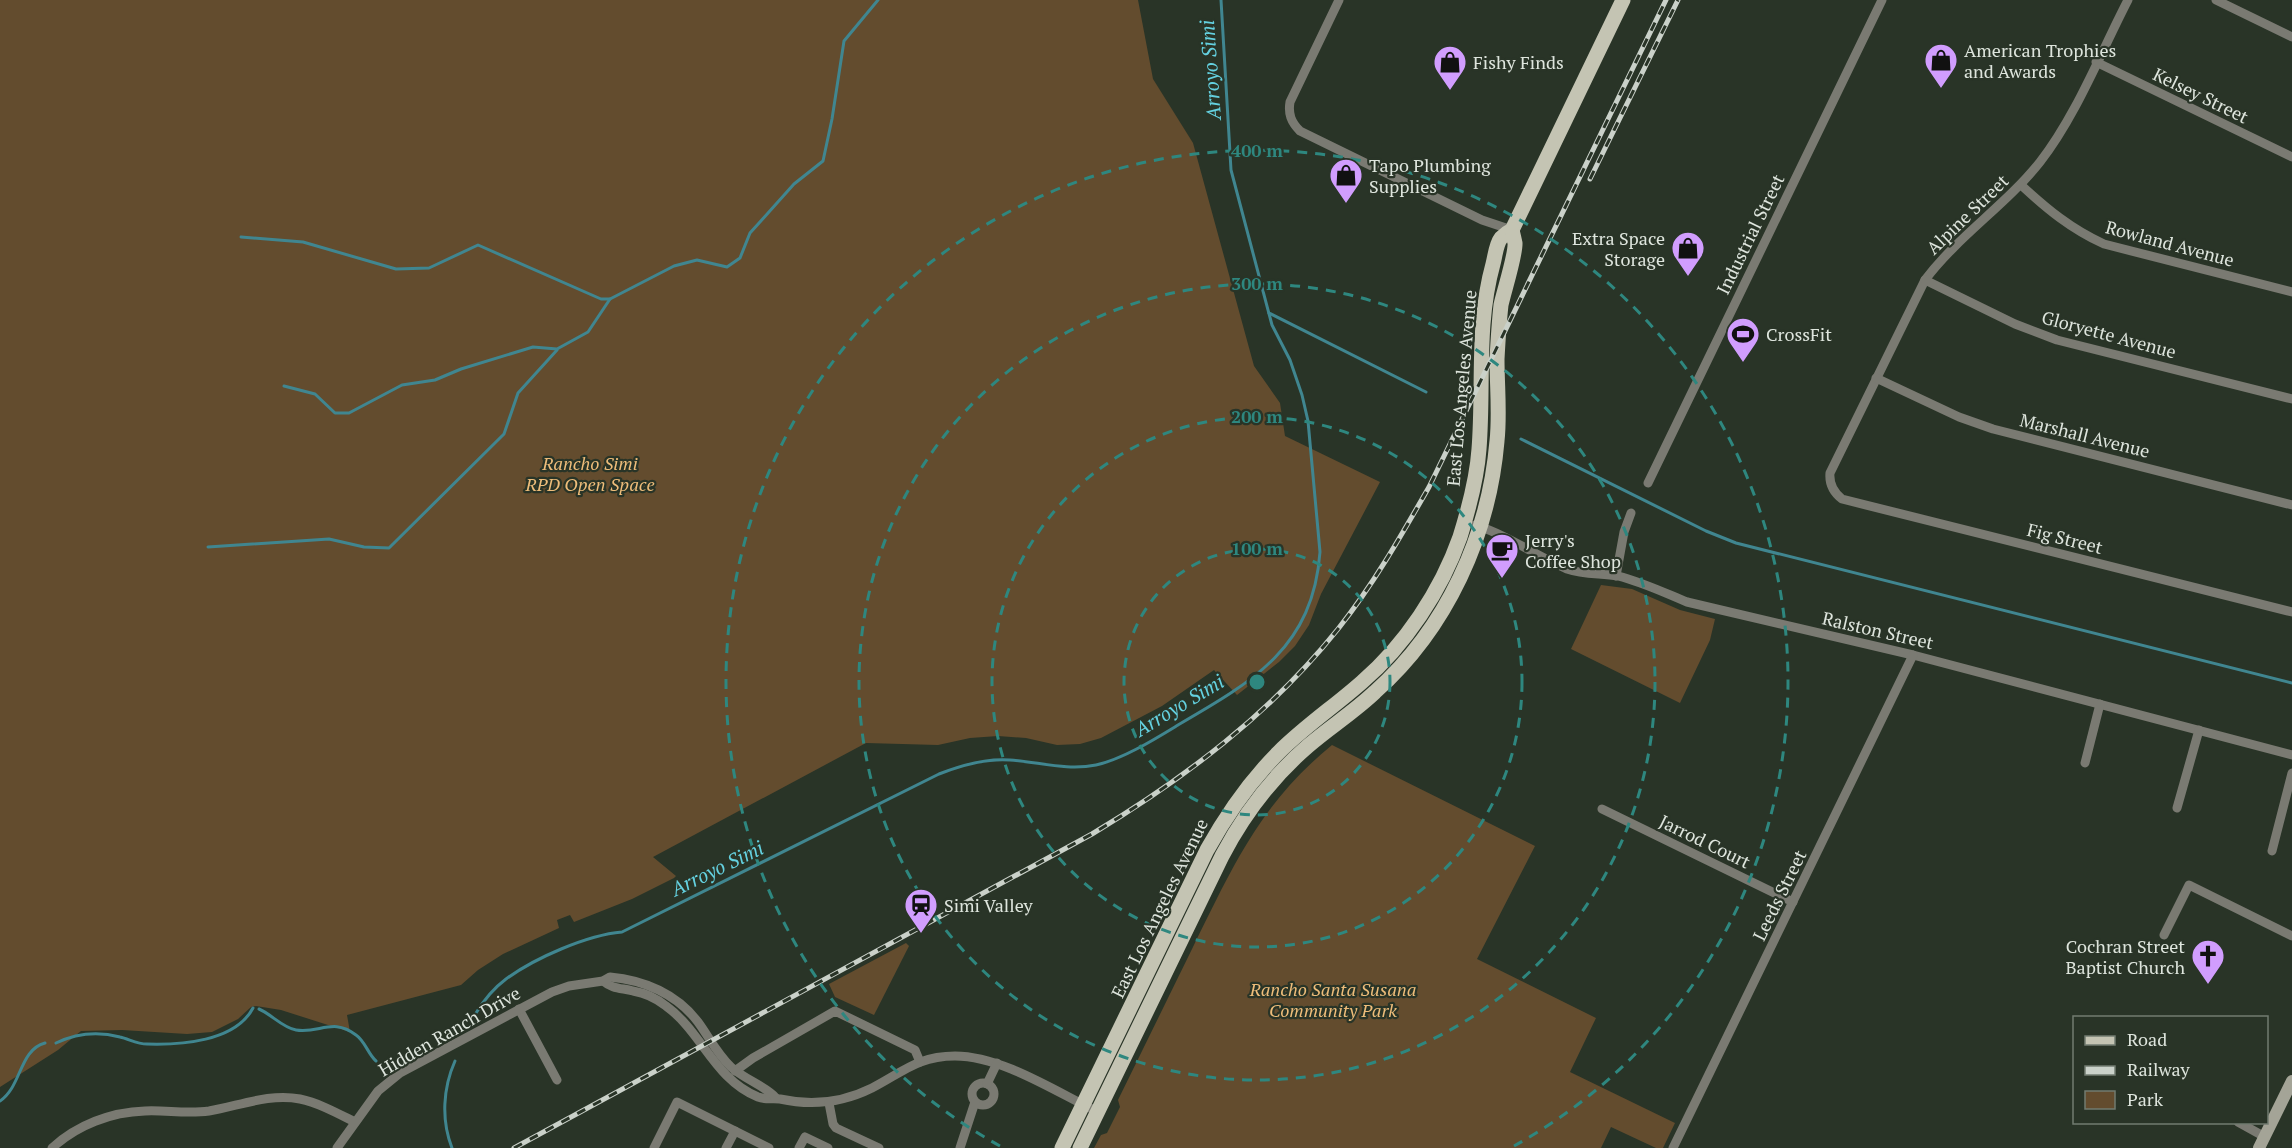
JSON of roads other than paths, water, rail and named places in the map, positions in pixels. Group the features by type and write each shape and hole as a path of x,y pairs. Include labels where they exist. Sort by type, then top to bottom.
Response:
{"main road":[{"name":"East Los Angeles Avenue","path":"1062,1148 1207,850 1226,817 1280,751 1303,729 1363,681 1404,638 1436,589 1455,549 1471,501 1479,451 1480,342 1486,298 1500,239 1512,230 1623,0"},
{"name":"East Los Angeles Avenue","path":"1080,1148 1222,856 1243,820 1290,763 1375,693 1409,656 1435,622 1470,555 1481,527 1493,473 1497,440 1499,329 1507,275 1515,245 1512,230"},
{"path":"2262,1142 2292,1081"}],"street":[{"path":"1339,0 1290,102 1288,109 1291,119 1300,130 1482,220 1512,230"},
{"name":"Industrial Street","path":"1648,483 1882,0"},
{"name":"Alpine Street","path":"1833,490 1829,480 1830,473 1925,280 1947,254 2021,185 2060,134 2128,0"},
{"path":"2216,0 2292,37"},
{"name":"Kelsey Street","path":"2096,62 2292,157"},
{"name":"Rowland Avenue","path":"2021,185 2063,222 2081,234 2104,244 2292,292"},
{"name":"Gloryette Avenue","path":"1925,280 2015,324 2057,340 2292,399"},
{"name":"Marshall Avenue","path":"1876,378 1959,417 1994,429 2292,505"},
{"name":"Fig Street","path":"1833,490 1842,499 2292,612"},
{"path":"1616,576 1624,532 1631,513"},
{"name":"Ralston Street","path":"1464,522 1481,527 1581,573 1616,576 1652,587 1687,602 1913,655 2292,755"},
{"name":"Leeds Street","path":"1673,1148 1913,655"},
{"path":"2085,763 2100,704"},
{"path":"2177,808 2199,730"},
{"path":"2272,851 2292,773"},
{"name":"Jarrod Court","path":"1602,809 1793,903"},
{"path":"2164,935 2189,885 2292,936"},
{"name":"Hidden Ranch Drive","path":"337,1148 378,1090 392,1078 519,1009 569,986 603,981 610,977 630,979 657,989 679,1003 697,1021 720,1056 735,1071 770,1091 776,1098"},
{"name":"Hidden Ranch Drive","path":"603,981 609,987 643,993 664,1004 680,1017 712,1061 730,1080 768,1100 776,1098 803,1103 829,1102 857,1095 920,1062 956,1056 997,1063 1098,1112"},
{"path":"519,1009 557,1080"},
{"path":"735,1071 753,1058 835,1011 915,1050 920,1062"},
{"path":"987,1084 997,1063"},
{"path":"981,1083 987,1084 994,1092 991,1102 981,1105 975,1102 971,1095 973,1088 981,1083"},
{"path":"52,1148 78,1129 122,1113 195,1112 223,1109 249,1101 299,1099 321,1106 355,1122"},
{"path":"654,1148 677,1102 769,1148"},
{"path":"829,1102 833,1124 836,1128 879,1148"},
{"path":"960,1148 975,1102"},
{"path":"2240,1124 2262,1142"},
{"path":"726,1148 735,1131"},
{"path":"799,1148 805,1137 828,1148"}],"waterway":[{"path":"284,386 315,394 335,413 349,413 402,385 435,380 461,369 533,347 557,349 588,332 610,299 674,266 697,260 727,267 740,258 750,233 794,184 823,161 844,41 878,0"},
{"name":"Arroyo Simi","path":"476,1013 497,986 531,963 578,943 622,932 939,774 965,765 992,760 1085,767 1128,753 1231,693 1275,658 1292,637 1306,613 1315,585 1320,552 1308,421 1290,360 1272,325 1231,170 1221,0"},
{"path":"241,237 303,242 396,269 429,268 478,245 601,299 610,299"},
{"path":"1269,313 1426,392"},
{"path":"208,547 329,539 364,547 389,548 504,434 518,393 557,350"},
{"path":"1521,439 1706,531 1736,543 2292,683"},
{"path":"56,1043 79,1035 95,1034 112,1035 143,1044 190,1042 220,1035 233,1028 245,1019 253,1008"},
{"path":"259,1009 286,1027 296,1030 333,1027 348,1030 359,1038 376,1061"},
{"path":"0,1101 13,1087 30,1053 45,1043"},
{"name":"Arroyo Simi","path":"452,1148 446,1126 445,1104 448,1082 455,1061"}],"railway":[{"path":"514,1148 1092,834 1193,767 1284,689 1312,660 1351,612 1386,560 1429,487 1666,0"},
{"path":"1590,179 1678,0"}],"place":[{"name":"American Trophies and Awards","path":"1941,89"},
{"name":"Fishy Finds","path":"1450,91"},
{"name":"Tapo Plumbing Supplies","path":"1346,204"},
{"name":"Extra Space Storage","path":"1688,277"},
{"name":"CrossFit","path":"1743,363"},
{"name":"Jerry's Coffee Shop","path":"1502,579"},
{"name":"Simi Valley","path":"921,934"},
{"name":"Cochran Street Baptist Church","path":"2208,985"}],"park label":[{"name":"Rancho Simi RPD Open Space","path":"590,473"},
{"name":"Rancho Santa Susana Community Park","path":"1333,999"}]}
